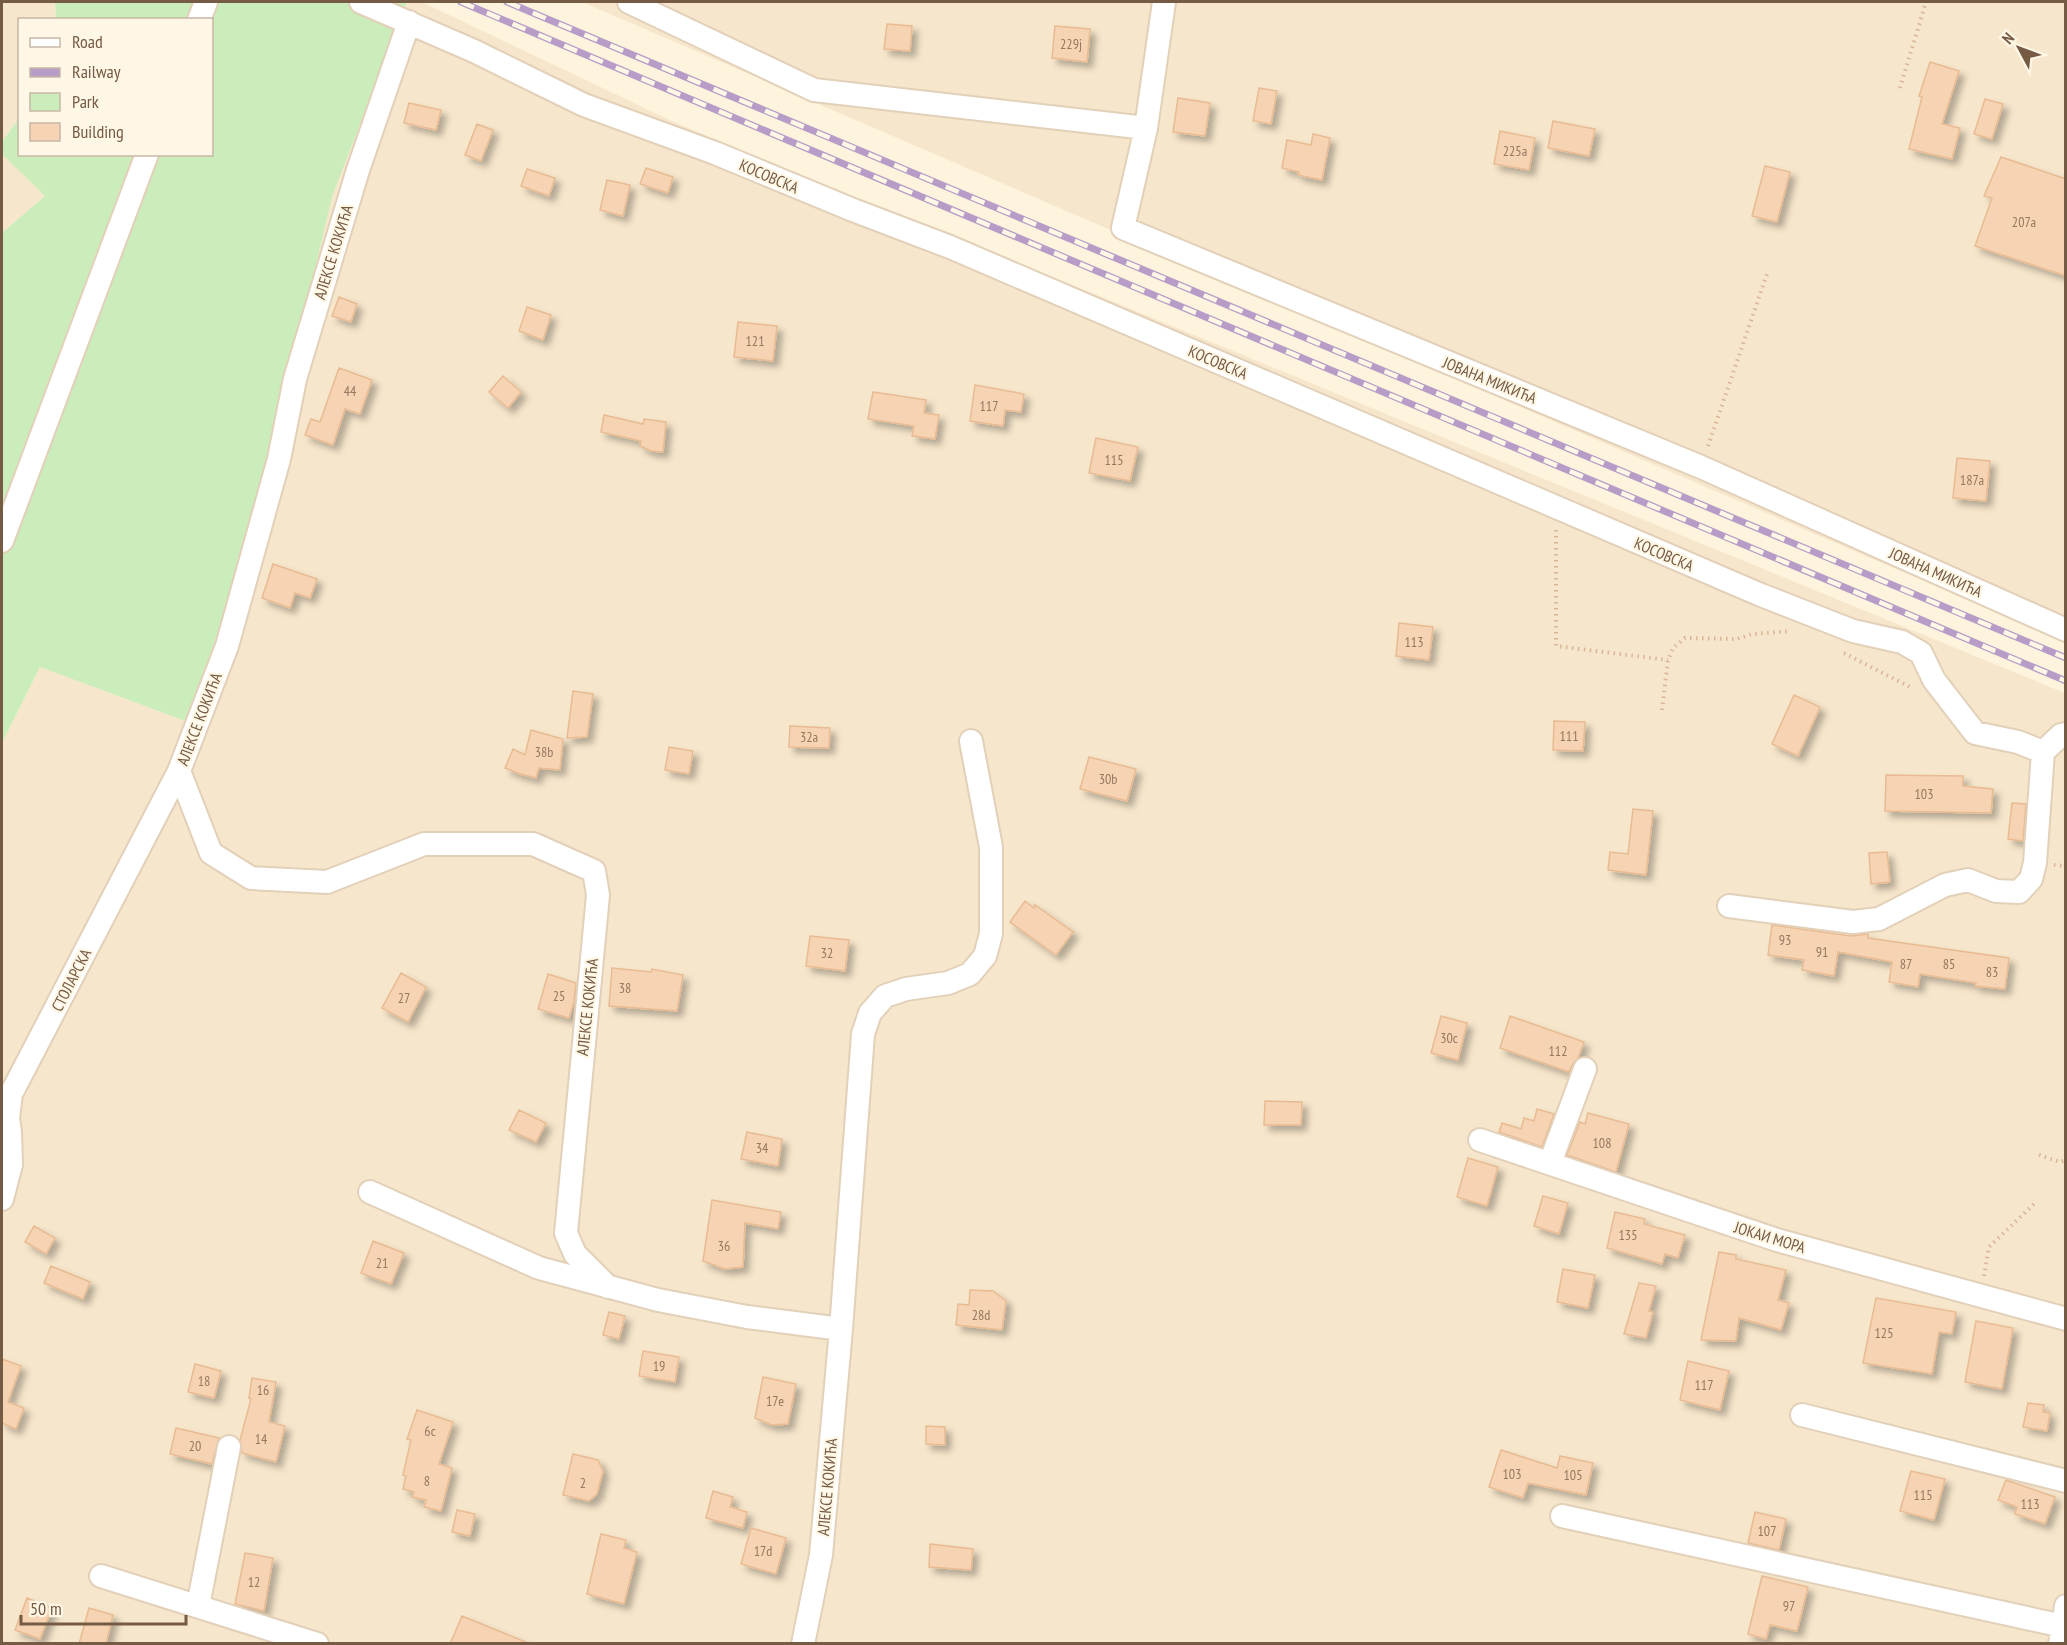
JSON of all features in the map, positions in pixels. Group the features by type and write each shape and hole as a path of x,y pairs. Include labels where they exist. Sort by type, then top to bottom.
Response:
{"street":[{"path":"200,18 206,2"},
{"name":"КОСОВСКА","path":"361,2 474,51 584,105 715,153 950,247 1761,595 1843,627 1902,642 1921,653 1934,680 1975,733 2019,742 2043,752"},
{"path":"629,2 814,90 1146,128"},
{"name":"ЈОВАНА МИКИЋА","path":"1164,2 1146,128 1123,228 1701,467 2066,630"},
{"name":"АЛЕКСЕ КОКИЋА","path":"409,22 358,170 295,379 279,459 227,646 179,771 211,853 251,878 327,882 424,844 533,844 594,871 598,895 566,1233 575,1254 608,1287"},
{"path":"2,541 146,156"},
{"path":"1729,906 1853,922 1879,919 1945,885 1968,880 1996,891 2019,892 2031,879 2035,863 2043,752 2061,735 2066,734"},
{"name":"АЛЕКСЕ КОКИЋА","path":"803,1644 821,1555 863,1034 870,1013 885,996 906,989 948,983 970,974 985,956 991,934 991,847 971,741"},
{"name":"СТОЛАРСКА","path":"2,1199 11,1165 8,1118 11,1094 179,771"},
{"path":"1550,1163 1585,1069"},
{"name":"ЈОКАИ МОРА","path":"1480,1140 1777,1240 2066,1319"},
{"path":"370,1192 539,1268 658,1300 747,1317 841,1329"},
{"path":"1802,1415 2066,1481"},
{"path":"198,1606 229,1447"},
{"path":"1562,1516 2063,1625"},
{"path":"101,1576 317,1644"}],"path":[{"path":"1900,88 1926,2"},
{"path":"1701,467 1767,274"},
{"path":"1556,508 1556,646 1668,660"},
{"path":"1662,710 1668,660 1673,648 1685,638 1737,639 1752,634 1799,630"},
{"path":"1841,651 1914,688"},
{"path":"2039,1155 2060,1162 2066,1160"},
{"path":"1980,1296 1989,1247 2034,1204"}],"shaded area":[{"path":"2,2 55,2 56,18 18,18 18,119 2,142"},
{"path":"407,2 422,2 672,121 850,198 975,245 2065,693 2065,1643 2,1643 2,743 40,667 188,722 259,507 332,197"},
{"path":"582,2 2065,2 2065,642 1078,216"},
{"path":"2,154 46,196 2,233"}],"green space":[{"path":"55,2 407,2 332,197 259,507 188,722 40,667 2,743 2,233 45,196 2,154 2,142 18,119 18,156 213,156 213,18 56,18"}],"building":[{"path":"887,24 912,26 910,51 884,49"},
{"path":"1055,26 1090,29 1087,62 1052,58"},
{"path":"1930,62 1959,71 1942,124 1960,128 1952,159 1909,149 1922,97 1919,96"},
{"path":"1259,88 1277,91 1271,124 1253,121"},
{"path":"1178,98 1210,103 1205,136 1173,132"},
{"path":"1985,99 2003,104 1992,139 1974,134"},
{"path":"409,103 441,110 436,130 404,123"},
{"path":"1553,121 1595,129 1589,156 1548,148"},
{"path":"477,124 493,130 481,161 465,155"},
{"path":"1500,131 1535,138 1529,170 1494,164"},
{"path":"1313,134 1330,138 1322,180 1298,175 1299,172 1282,168 1287,140 1311,145"},
{"path":"2001,157 2066,179 2066,276 1975,246 1992,198 1984,196"},
{"path":"1765,166 1790,172 1777,222 1752,216"},
{"path":"646,168 673,177 668,193 640,184"},
{"path":"527,169 555,178 549,196 521,186"},
{"path":"607,180 630,185 623,216 600,210"},
{"path":"339,297 357,304 351,322 332,316"},
{"path":"527,307 551,315 543,340 519,331"},
{"path":"738,322 777,326 773,361 734,357"},
{"path":"339,368 372,380 360,414 345,409 333,445 305,435 311,419 320,422"},
{"path":"503,376 521,392 508,408 489,392"},
{"path":"975,385 1024,394 1021,412 1005,410 1003,426 970,421"},
{"path":"873,392 926,400 924,413 939,415 935,439 912,436 914,426 868,419"},
{"path":"604,415 643,424 644,419 666,422 663,452 651,451 640,446 641,441 601,432"},
{"path":"1096,438 1138,447 1130,481 1089,473"},
{"path":"1957,458 1990,461 1986,501 1953,498"},
{"path":"273,564 317,579 310,598 295,593 290,608 262,598"},
{"path":"1399,623 1433,627 1429,660 1396,656"},
{"path":"573,691 593,694 587,737 567,738"},
{"path":"1794,695 1820,707 1798,756 1772,744"},
{"path":"1554,721 1585,722 1583,751 1553,750"},
{"path":"790,726 830,728 829,748 789,747"},
{"path":"531,730 563,739 560,770 539,768 536,778 505,768 513,749 525,755"},
{"path":"669,747 693,751 689,774 665,770"},
{"path":"1089,757 1136,769 1127,801 1080,789"},
{"path":"1886,775 1963,776 1963,786 1993,789 1991,813 1885,811"},
{"path":"2012,803 2026,804 2023,841 2008,839"},
{"path":"1633,809 1653,811 1646,875 1608,870 1610,852 1628,854"},
{"path":"1887,852 1890,882 1871,884 1869,853"},
{"path":"1025,901 1034,908 1035,905 1073,932 1056,955 1010,922"},
{"path":"1772,925 1851,936 1868,934 1868,938 2009,958 2005,989 1975,986 1976,983 1920,974 1918,987 1889,982 1892,962 1838,952 1834,976 1802,970 1804,960 1768,955"},
{"path":"810,936 849,940 845,971 806,966"},
{"path":"612,968 651,972 652,969 683,975 677,1011 609,1006"},
{"path":"401,973 426,987 408,1022 382,1008"},
{"path":"548,974 576,983 569,1018 538,1009"},
{"path":"1441,1016 1467,1023 1458,1060 1431,1053"},
{"path":"1510,1016 1584,1042 1569,1072 1500,1048"},
{"path":"1265,1101 1302,1102 1301,1125 1264,1125"},
{"path":"1537,1109 1554,1114 1542,1147 1499,1132 1502,1123 1521,1129 1524,1118 1534,1121"},
{"path":"519,1110 546,1123 536,1142 509,1130"},
{"path":"1588,1113 1629,1124 1616,1172 1567,1155 1580,1122 1585,1124"},
{"path":"747,1132 782,1139 778,1166 741,1159"},
{"path":"1468,1158 1498,1167 1487,1206 1457,1197"},
{"path":"1543,1196 1568,1203 1559,1234 1534,1226"},
{"path":"712,1200 781,1212 778,1229 745,1223 743,1267 725,1269 703,1261"},
{"path":"1615,1212 1645,1219 1644,1224 1685,1235 1678,1258 1665,1254 1662,1264 1607,1248"},
{"path":"34,1226 55,1238 46,1254 25,1242"},
{"path":"373,1241 404,1253 391,1284 361,1273"},
{"path":"1719,1252 1736,1255 1736,1259 1786,1270 1778,1300 1789,1303 1781,1330 1739,1318 1736,1341 1701,1340"},
{"path":"51,1266 90,1282 83,1299 44,1283"},
{"path":"1563,1269 1595,1275 1588,1308 1557,1302"},
{"path":"1639,1283 1656,1286 1649,1311 1653,1312 1646,1338 1624,1334"},
{"path":"970,1290 993,1291 1006,1301 1002,1330 956,1325 958,1304 969,1305"},
{"path":"1876,1298 1956,1312 1952,1334 1939,1332 1932,1374 1863,1363"},
{"path":"609,1312 625,1316 619,1339 603,1335"},
{"path":"1976,1321 2013,1328 2002,1389 1965,1382"},
{"path":"643,1351 679,1357 675,1382 639,1376"},
{"path":"2,1359 21,1366 8,1402 24,1408 16,1429 2,1423"},
{"path":"1688,1361 1729,1371 1720,1410 1680,1400"},
{"path":"195,1364 221,1371 214,1398 188,1392"},
{"path":"763,1377 796,1384 788,1424 772,1425 755,1418"},
{"path":"252,1378 276,1382 269,1422 285,1426 276,1462 242,1453 240,1440 251,1399 249,1398"},
{"path":"2028,1403 2044,1405 2043,1412 2050,1413 2047,1431 2023,1427"},
{"path":"417,1410 453,1422 439,1464 452,1468 441,1511 424,1507 426,1500 412,1497 414,1492 403,1489 406,1476 403,1475 411,1440 407,1439"},
{"path":"926,1426 945,1427 945,1445 926,1444"},
{"path":"176,1428 219,1438 212,1464 170,1454"},
{"path":"1501,1450 1557,1468 1560,1456 1593,1463 1586,1495 1528,1483 1523,1498 1489,1487"},
{"path":"573,1454 598,1460 603,1471 597,1494 589,1501 563,1495"},
{"path":"1911,1471 1945,1479 1934,1520 1900,1511"},
{"path":"2006,1480 2055,1497 2045,1524 2015,1514 2017,1507 1998,1500"},
{"path":"713,1491 733,1497 730,1507 747,1512 743,1528 706,1518"},
{"path":"457,1510 475,1514 470,1536 452,1532"},
{"path":"1755,1512 1786,1519 1779,1550 1748,1543"},
{"path":"751,1528 786,1538 776,1574 741,1564"},
{"path":"601,1534 626,1540 624,1548 637,1552 624,1604 587,1594"},
{"path":"930,1544 973,1549 971,1570 929,1567"},
{"path":"245,1553 273,1558 264,1611 235,1604"},
{"path":"1762,1576 1808,1587 1797,1631 1770,1625 1766,1639 1748,1634"},
{"path":"27,1598 52,1608 40,1639 15,1630"},
{"path":"89,1608 113,1615 106,1644 79,1644"},
{"path":"462,1616 528,1643 450,1644"}],"railway":[{"path":"461,2 2066,681"},
{"path":"507,2 2066,658"}]}
